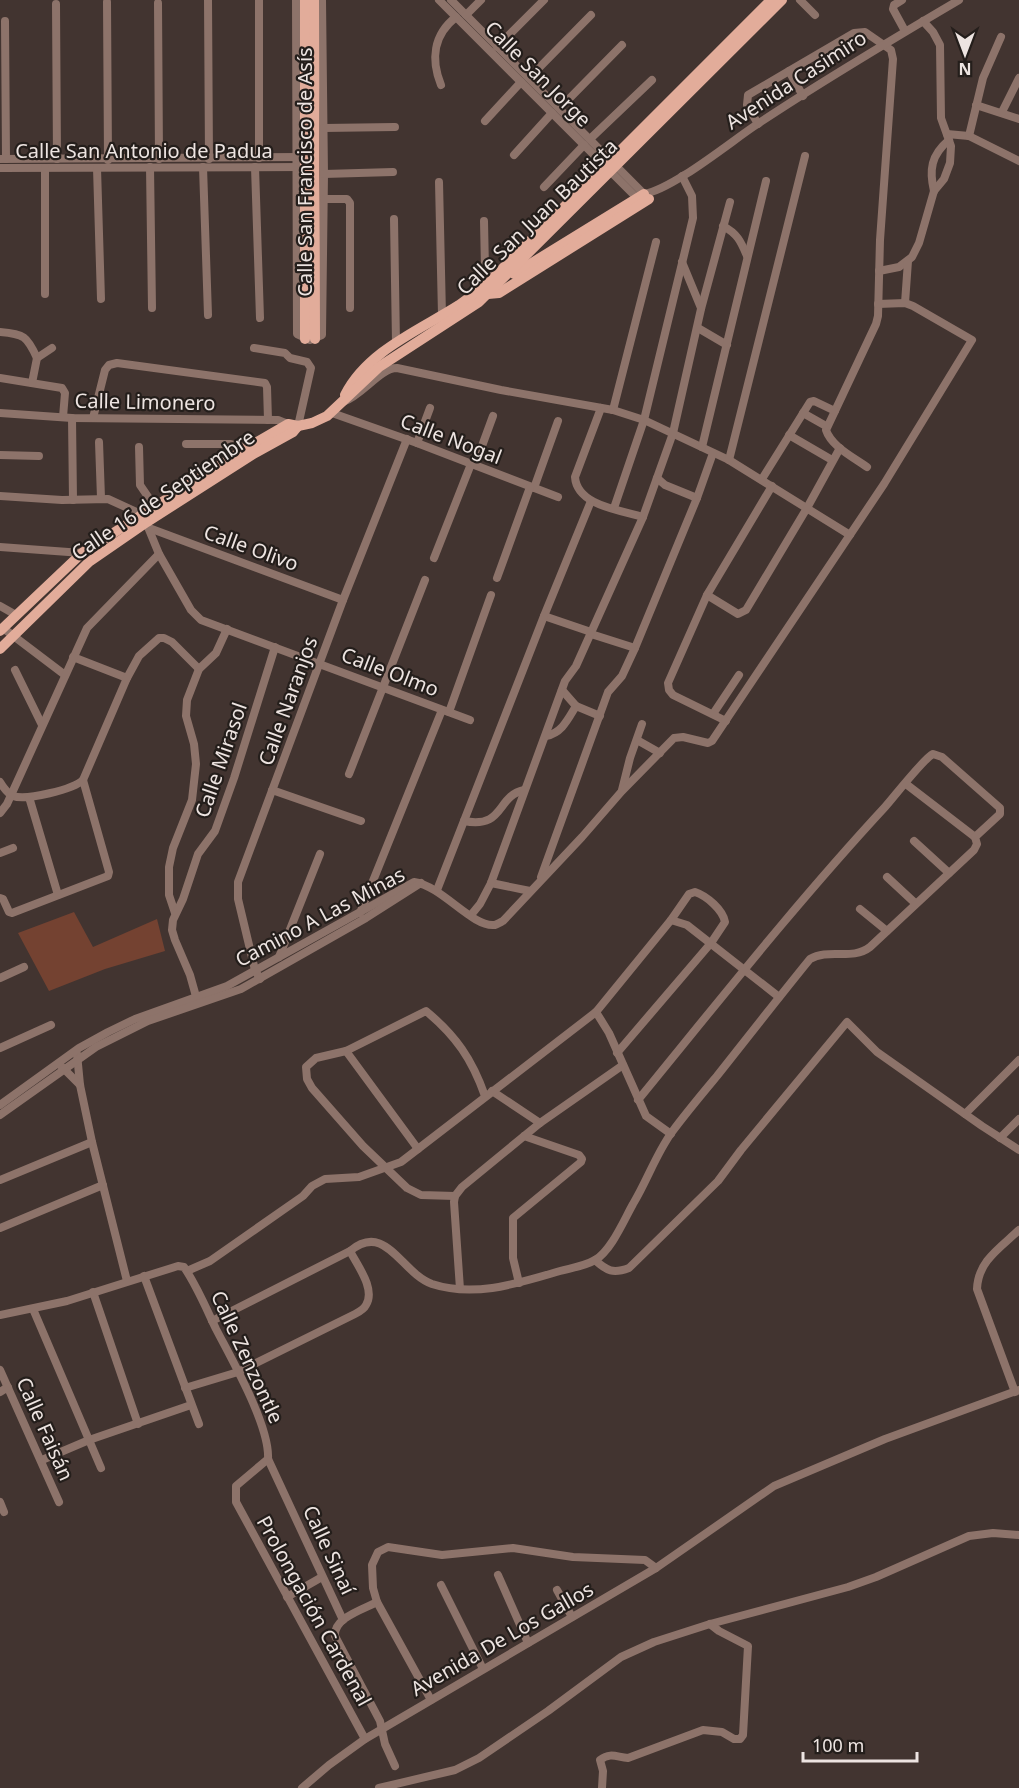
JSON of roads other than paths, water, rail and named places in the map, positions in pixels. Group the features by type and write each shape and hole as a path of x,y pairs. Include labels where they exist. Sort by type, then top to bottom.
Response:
{"main road":[{"name":"Calle San Francisco de Asís","path":"305,0 312,163"},
{"name":"Calle San Francisco de Asís","path":"310,339 314,0"},
{"name":"Calle San Juan Bautista","path":"611,166 771,0"},
{"name":"Calle San Juan Bautista","path":"340,403 379,367 470,309 484,292 611,166 782,0"},
{"path":"500,276 515,273 645,197"},
{"path":"484,292 499,293 645,197"},
{"name":"Calle San Juan Bautista","path":"340,403 351,383 366,366 396,343 484,292"},
{"name":"Calle 16 de Septiembre","path":"1,630 82,553 146,522 155,507 246,448 293,425 321,420 332,413 340,403"},
{"name":"Calle 16 de Septiembre","path":"0,649 89,562 146,522 255,453 293,432 293,425"}],"street":[{"path":"208,0 209,159"},
{"name":"Calle San Francisco de Asís","path":"296,0 312,163 324,199 322,335 310,339"},
{"name":"Calle San Francisco de Asís","path":"312,163 324,128 322,0"},
{"name":"Calle San Jorge","path":"439,0 645,197"},
{"name":"Calle San Jorge","path":"451,0 497,47 525,80"},
{"path":"466,15 481,0"},
{"path":"497,47 544,0"},
{"path":"801,0 815,15"},
{"path":"902,0 894,5 893,9 905,31"},
{"name":"Avenida Casimiro","path":"645,197 682,176 884,43 959,0"},
{"path":"259,1 259,158"},
{"path":"107,2 108,160"},
{"path":"158,3 159,159"},
{"path":"56,4 57,159"},
{"path":"484,121 591,15"},
{"path":"441,86 435,69 435,51 440,34 456,17"},
{"path":"3,159 5,21"},
{"path":"905,303 908,261 919,243 934,191 944,179 951,153 941,118 940,45 923,21"},
{"path":"758,124 747,105 748,95 859,31 884,43 891,50 893,59 876,324 826,426 828,436 840,448 867,467"},
{"path":"969,136 991,56 1001,36"},
{"path":"514,155 622,45"},
{"path":"789,71 802,96"},
{"path":"1002,112 1019,78"},
{"path":"544,187 652,80"},
{"path":"976,105 1019,119"},
{"path":"324,128 395,127"},
{"path":"948,137 969,136 1019,161"},
{"path":"934,191 931,170 937,153 948,137"},
{"path":"729,460 805,156"},
{"name":"Calle San Antonio de Padua","path":"3,159 259,158 312,163"},
{"path":"312,163 393,172"},
{"name":"Calle San Antonio de Padua","path":"0,168 255,167 312,163"},
{"path":"150,167 152,308"},
{"path":"203,167 208,315"},
{"path":"255,167 260,318"},
{"path":"45,168 45,294"},
{"path":"97,168 101,299"},
{"path":"614,508 644,420 693,218 693,202 682,176"},
{"path":"702,447 766,181"},
{"path":"439,182 442,315"},
{"path":"324,199 347,199 350,203 350,308"},
{"path":"471,915 491,884 567,677 576,666 643,517 674,433 701,309 730,202"},
{"path":"394,219 396,343"},
{"path":"484,221 485,269 489,273 500,276"},
{"path":"723,226 734,231 739,237 747,257"},
{"path":"613,410 656,242"},
{"path":"879,271 894,269 908,261"},
{"path":"682,262 701,309"},
{"path":"591,501 437,890 485,923 495,925 503,921 622,791 674,738 708,743 712,741 884,484 972,340 913,306 905,303 878,304"},
{"path":"698,328 727,345"},
{"path":"0,332 20,334 26,338 37,358 33,383"},
{"path":"37,358 52,348"},
{"path":"254,348 285,353 290,358 307,362 311,368 293,425"},
{"path":"93,418 105,370 109,365 117,363 265,383 268,420"},
{"path":"340,403 355,398 384,371 397,368 613,410 644,420 729,460 850,535"},
{"path":"0,378 64,390 73,500"},
{"path":"762,479 811,400 835,411"},
{"path":"417,443 429,408"},
{"path":"601,408 574,477 577,488 591,501 643,517"},
{"path":"803,412 826,426"},
{"name":"Calle Limonero","path":"0,413 93,418 278,420 293,425"},
{"name":"Calle Nogal","path":"332,413 558,497"},
{"path":"434,558 493,416"},
{"path":"497,579 558,421"},
{"path":"789,435 831,460"},
{"name":"Calle Naranjos","path":"260,979 255,970 237,887 319,663 407,439"},
{"path":"0,496 73,500 100,498 99,442"},
{"path":"186,444 237,445 246,448"},
{"path":"139,447 140,485 155,507"},
{"path":"706,595 738,614 746,610 840,448"},
{"path":"540,880 608,692 622,676 635,648 697,498 713,453"},
{"path":"0,454 39,456"},
{"path":"657,478 673,489 697,498"},
{"path":"726,721 676,696 668,687 678,657 706,595 772,486"},
{"name":"Calle Olivo","path":"100,498 116,501 146,522 343,600"},
{"name":"Calle Olmo","path":"146,522 159,554 194,614 201,620 470,720"},
{"path":"0,547 82,553"},
{"path":"0,813 4,810 87,628 159,554"},
{"path":"349,774 425,580"},
{"path":"355,924 445,711 491,595"},
{"path":"0,606 16,615"},
{"path":"544,615 635,648"},
{"path":"197,1001 190,975 172,930 175,913 169,895 169,867 173,848 186,820 194,792 196,755 186,716 186,707 199,669 216,653 227,629"},
{"path":"1,630 65,675"},
{"path":"0,782 10,795 29,797 75,786 83,780 127,678 139,656 159,638 172,642 199,669"},
{"name":"Calle Mirasol","path":"175,913 183,898 198,854 215,831 275,647"},
{"path":"73,657 127,678"},
{"path":"15,670 42,725"},
{"path":"713,714 739,675"},
{"path":"562,690 576,706 600,716"},
{"path":"546,735 557,732 564,726 576,706"},
{"path":"622,791 642,724"},
{"path":"637,740 660,753"},
{"path":"638,1100 822,877 933,754 942,757 1001,810 998,816 975,837"},
{"path":"0,898 11,914 106,878 109,874 83,780"},
{"path":"212,1321 350,1251 363,1242 379,1243 425,1281 477,1291 519,1283 596,1260 607,1249 618,1231 670,1134 813,957 821,954 851,955 861,952 976,848 975,837 906,784"},
{"path":"272,790 361,821"},
{"path":"464,821 480,823 494,817 513,795 524,790"},
{"path":"29,797 58,895"},
{"path":"914,841 949,873"},
{"path":"0,853 13,848"},
{"path":"279,957 320,854"},
{"path":"887,878 915,903"},
{"name":"Camino A Las Minas","path":"197,1001 228,995 260,979 355,924 414,882 437,890"},
{"path":"491,884 530,891"},
{"path":"0,1316 33,1309 181,1266 187,1271 210,1261 303,1196 316,1183 330,1178 359,1177 401,1162 596,1011 692,892 702,895 725,920 724,924 711,943 618,1053"},
{"name":"Camino A Las Minas","path":"0,1115 77,1054 197,1001 361,912 399,894"},
{"path":"860,909 886,931"},
{"path":"671,920 687,925 779,998"},
{"path":"0,978 24,968"},
{"path":"455,1196 417,1194 407,1188 363,1146 312,1088 307,1079 306,1067 313,1060 328,1054 346,1051 426,1011 447,1030 464,1051 488,1094 540,1123"},
{"path":"596,1011 609,1033 646,1116 670,1134"},
{"path":"596,1260 604,1268 615,1273 628,1268 637,1260 718,1181 846,1022 877,1052 1019,1150"},
{"path":"0,1048 51,1025"},
{"path":"346,1051 418,1149"},
{"path":"77,1054 80,1085 92,1142 127,1281"},
{"path":"965,1114 1019,1060"},
{"path":"460,1289 455,1196 462,1187 540,1123 623,1065"},
{"path":"62,1067 80,1085"},
{"name":"Camino A Las Minas","path":"0,1105 62,1067"},
{"path":"1000,1138 1019,1119"},
{"path":"519,1283 513,1258 513,1218 582,1159 579,1155 524,1136"},
{"path":"0,1180 92,1142"},
{"path":"0,1228 103,1185"},
{"path":"1017,1391 977,1289 977,1276 983,1264 1019,1230"},
{"path":"185,1388 238,1372 366,1307 368,1301 366,1282 350,1251"},
{"name":"Calle Zenzontle","path":"187,1271 238,1372 265,1433 269,1449 268,1459"},
{"path":"144,1276 199,1424"},
{"path":"93,1292 138,1424"},
{"path":"33,1309 101,1468"},
{"name":"Calle Faisán","path":"0,1370 59,1502"},
{"path":"0,1392 8,1387"},
{"name":"Avenida De Los Gallos","path":"302,1788 329,1765 382,1727 656,1568 774,1486 885,1439 1017,1391"},
{"path":"42,1460 89,1440 191,1404"},
{"name":"Prolongación Cardenal","path":"268,1459 236,1486 235,1498 365,1738"},
{"name":"Calle Sinaí","path":"268,1459 343,1620 377,1602"},
{"path":"0,1502 4,1512"},
{"path":"379,1788 455,1770 479,1758 621,1658 654,1642 710,1624 848,1587 969,1536 993,1533 1019,1535"},
{"path":"431,1700 377,1602 373,1587 372,1565 378,1552 388,1547 442,1555 513,1548 573,1557 645,1560 656,1568"},
{"path":"498,1575 528,1643"},
{"path":"287,1597 322,1577"},
{"path":"441,1585 483,1669"},
{"path":"557,1590 572,1617"},
{"path":"343,1620 337,1626 335,1636 382,1727 385,1744 395,1766"},
{"path":"602,1788 603,1771 600,1760 607,1755 614,1754 628,1758 704,1730 722,1732 734,1739 740,1739 743,1735 748,1646 710,1624"}]}
